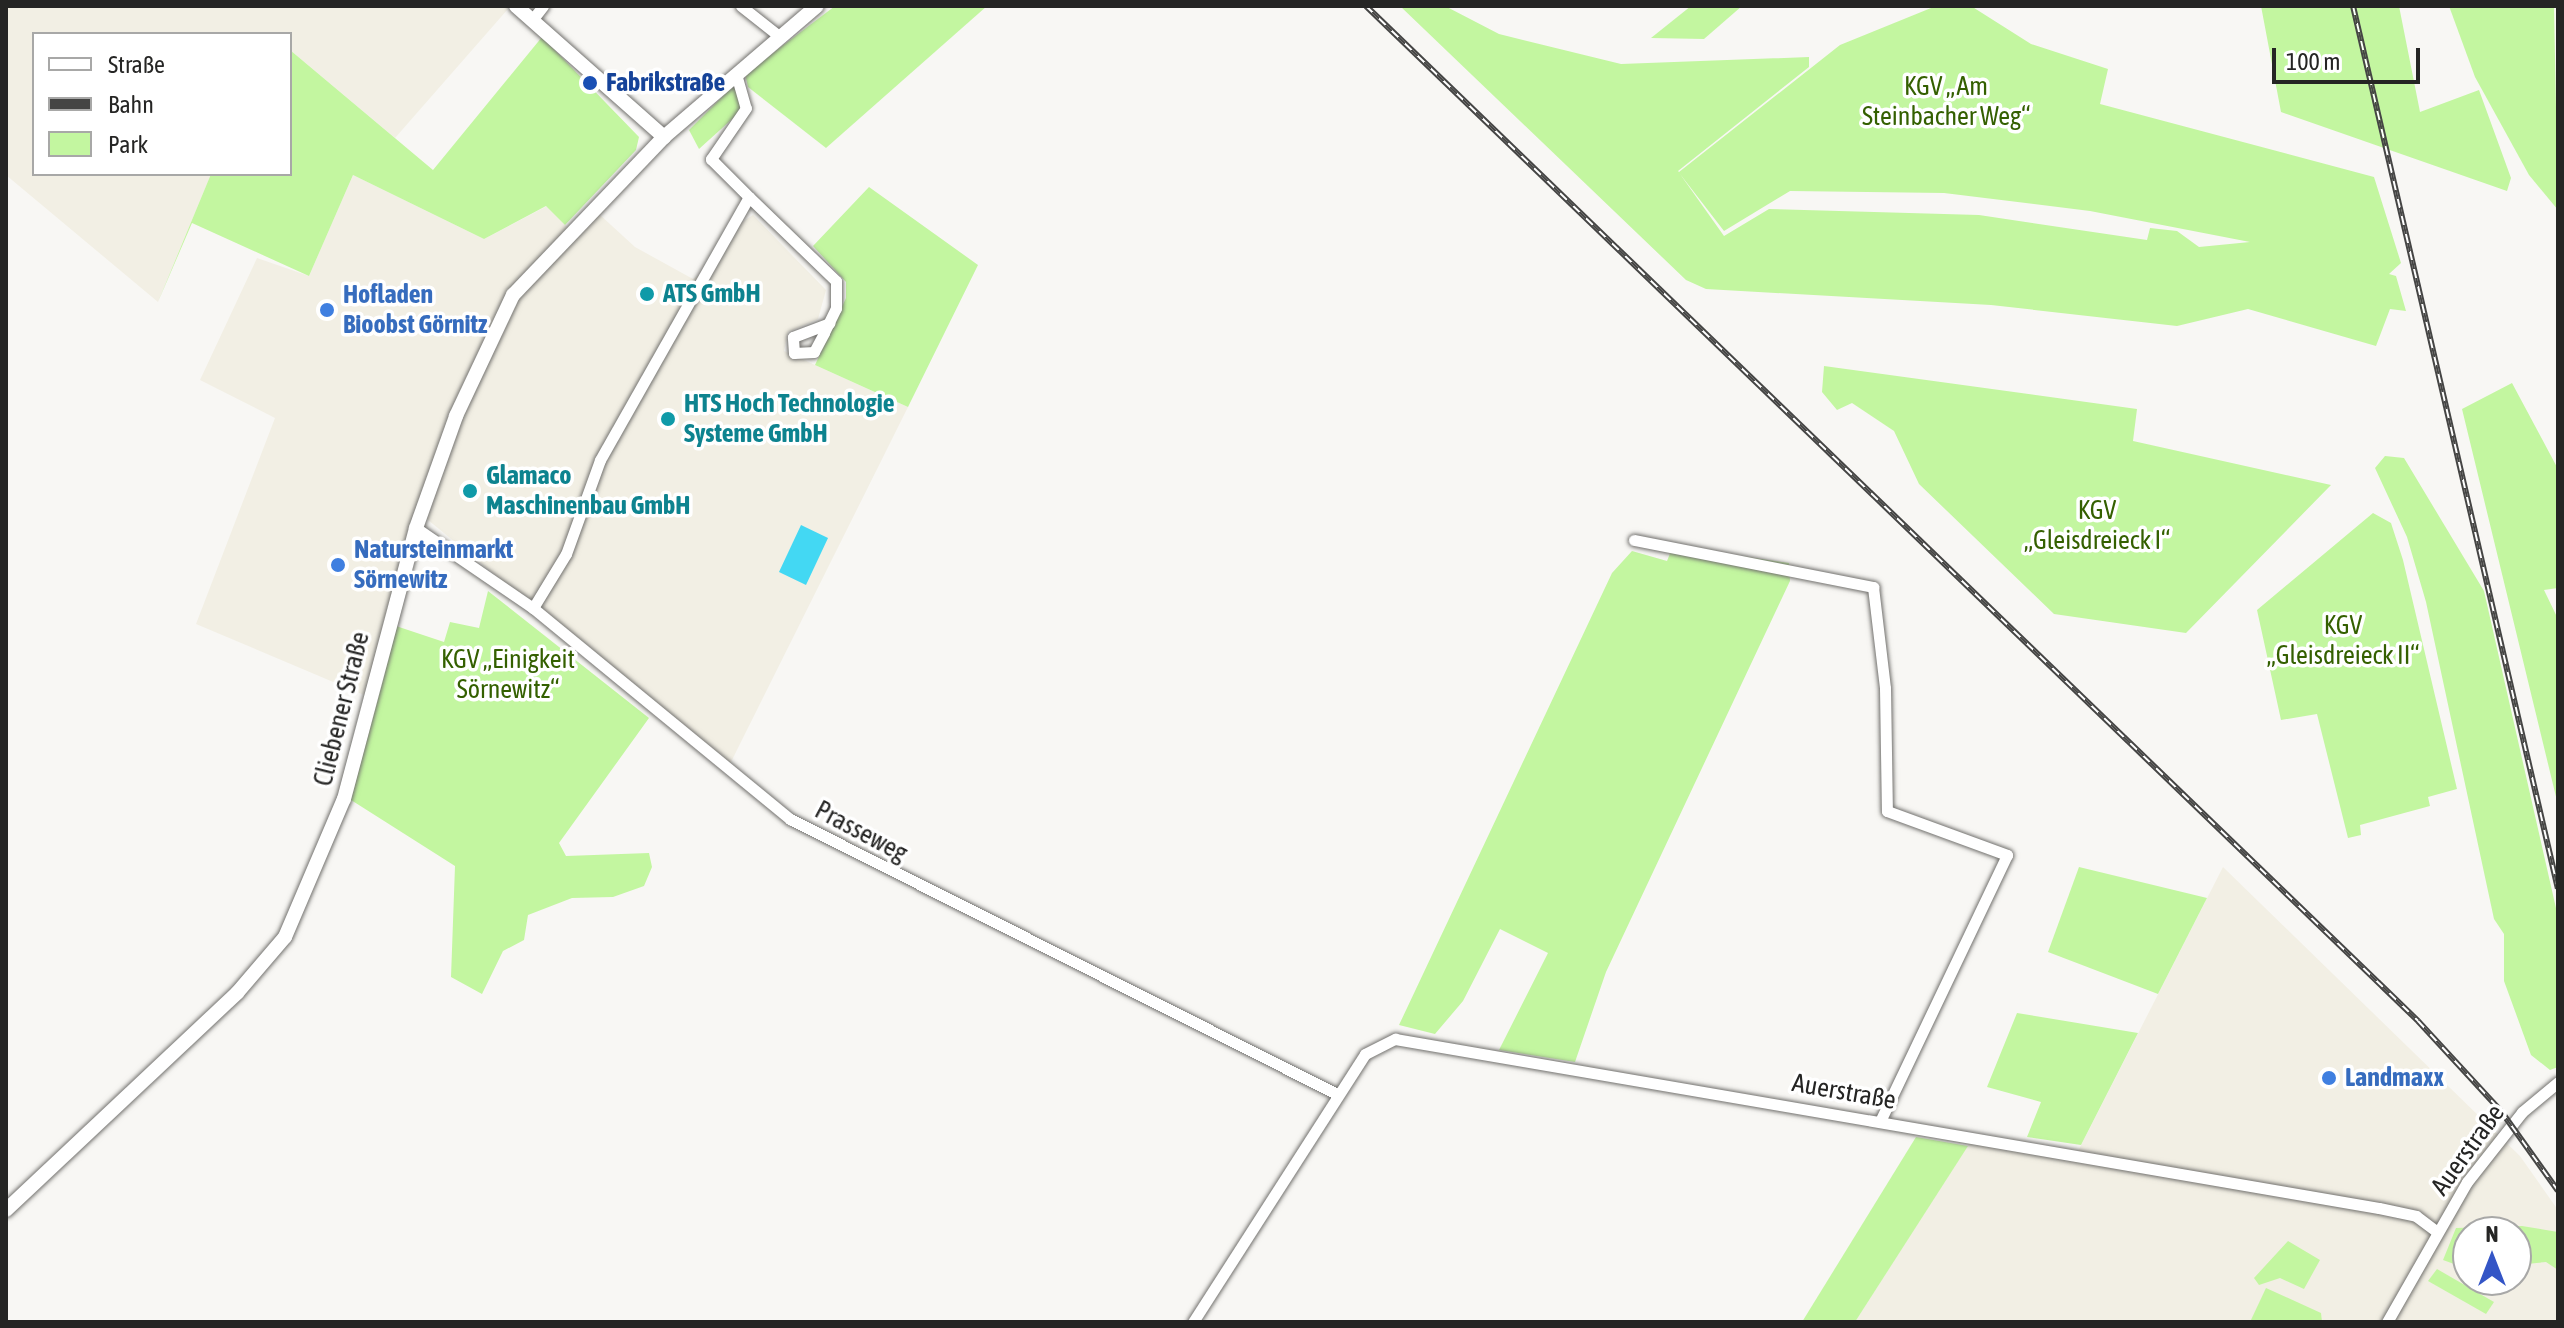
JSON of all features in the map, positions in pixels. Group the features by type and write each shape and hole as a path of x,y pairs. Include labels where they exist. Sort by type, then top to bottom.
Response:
{"street":[{"path":"516,6 664,137"},
{"path":"532,20 543,6"},
{"path":"741,6 779,36"},
{"name":"Cliebener Straße","path":"6,1210 237,993 285,937 344,799 416,528 504,309 533,269 664,137 817,6"},
{"path":"736,74 746,95 746,108 711,159 832,274 839,295 829,323"},
{"path":"533,608 566,554 600,460 749,197"},
{"name":"Prasseweg","path":"416,528 533,608 790,819 1337,1094"},
{"path":"1634,540 1873,587 1885,688 1887,811 2007,855 1880,1121"},
{"name":"Auerstraße","path":"1193,1322 1337,1094 1379,1041 1434,1043 2107,1160 2416,1216 2437,1232 2508,1128 2558,1082"},
{"path":"2387,1322 2437,1232"}],"shaded area":[{"path":"6,6 504,6 508,9 395,138 292,52 292,32 32,32 32,176 210,176 158,302 6,175"},
{"path":"353,175 484,239 547,206 576,236 599,214 635,247 693,279 721,258 739,224 753,215 826,290 818,319 788,332 784,351 908,407 729,766 417,511 364,695 196,624 275,418 200,380 257,258 309,276"},
{"path":"2223,867 2520,1156 2558,1210 2558,1322 1855,1322 1970,1142 2074,1159"}],"green space":[{"path":"835,6 987,6 826,148 748,87 745,74"},
{"name":"KGV „Am Steinbacher Weg“","path":"1400,6 1445,6 1499,34 1621,64 1809,57 1809,67 1679,172 1840,45 1936,6 1971,6 2031,44 2108,69 2100,104 2374,177 2401,263 2389,274 2396,276 2406,311 2390,309 2376,346 2248,309 2177,326 1991,305 1706,289 1686,280","holes":["1680,174 1724,231 1790,191 1944,193 2090,211 2250,242 2199,247 2177,231 2150,228 2147,240 1979,215 1769,209 1724,236"]},
{"path":"1691,6 1742,6 1704,39 1651,38"},
{"path":"2261,6 2399,6 2420,112 2479,90 2511,178 2507,191 2281,112"},
{"path":"2449,6 2554,6 2558,210 2529,175 2475,77"},
{"path":"542,37 639,137 636,150 565,225 546,206 484,239 353,175 309,276 192,223 158,302 210,176 292,176 292,52 433,170"},
{"path":"736,83 741,111 699,149 689,130"},
{"path":"869,187 978,265 908,407 815,365 846,298 846,282 813,246"},
{"name":"KGV „Gleisdreieck I“","path":"1824,366 2137,409 2133,441 2331,485 2186,633 2054,614 1919,484 1894,431 1852,403 1837,410 1822,392"},
{"path":"2512,383 2558,469 2558,588 2544,590 2558,619 2558,805 2462,409"},
{"path":"2385,456 2404,458 2484,591 2558,917 2558,1067 2550,1070 2531,1055 2504,981 2504,934 2494,919 2426,602 2407,537 2375,468"},
{"name":"KGV „Gleisdreieck II“","path":"2373,513 2391,523 2403,560 2457,789 2428,797 2430,806 2360,825 2361,835 2348,838 2317,714 2281,720 2257,610"},
{"path":"1673,546 1789,563 1790,581 1606,972 1575,1062 1499,1050 1548,953 1500,929 1463,1001 1435,1034 1399,1025 1612,573 1632,551 1667,561"},
{"name":"KGV „Einigkeit Sörnewitz“","path":"488,591 649,718 559,843 566,856 649,853 652,867 644,886 613,897 572,898 528,915 524,940 503,951 482,994 451,977 455,866 351,800 396,626 444,642 450,622 479,628"},
{"path":"2079,867 2207,898 2158,994 2048,952"},
{"path":"2017,1013 2138,1033 2081,1145 2027,1137 2041,1102 1987,1087"},
{"path":"1916,1137 1968,1146 1855,1322 1802,1322"},
{"path":"2532,1228 2558,1232 2558,1270 2546,1262 2532,1263"},
{"path":"2452,1238 2452,1263 2443,1260"},
{"path":"2288,1241 2320,1260 2304,1289 2280,1278 2259,1285 2254,1278"},
{"path":"2437,1269 2452,1278 2452,1295 2428,1281"},
{"path":"2266,1288 2321,1313 2322,1322 2250,1322"},
{"path":"2454,1296 2484,1296 2494,1302 2486,1314"}],"water":[{"path":"801,525 828,538 806,585 779,572"}],"railway":[{"path":"1366,6 2418,1021 2501,1111 2558,1191"},
{"path":"2353,6 2558,889"}],"place":[{"name":"Fabrikstraße","path":"590,83"},
{"name":"ATS GmbH","path":"647,294"},
{"name":"Hofladen Bioobst Görnitz","path":"327,310"},
{"name":"HTS Hoch Technologie Systeme GmbH","path":"668,419"},
{"name":"Glamaco Maschinenbau GmbH","path":"470,491"},
{"name":"Natursteinmarkt Sörnewitz","path":"338,565"},
{"name":"Landmaxx","path":"2329,1078"}]}
